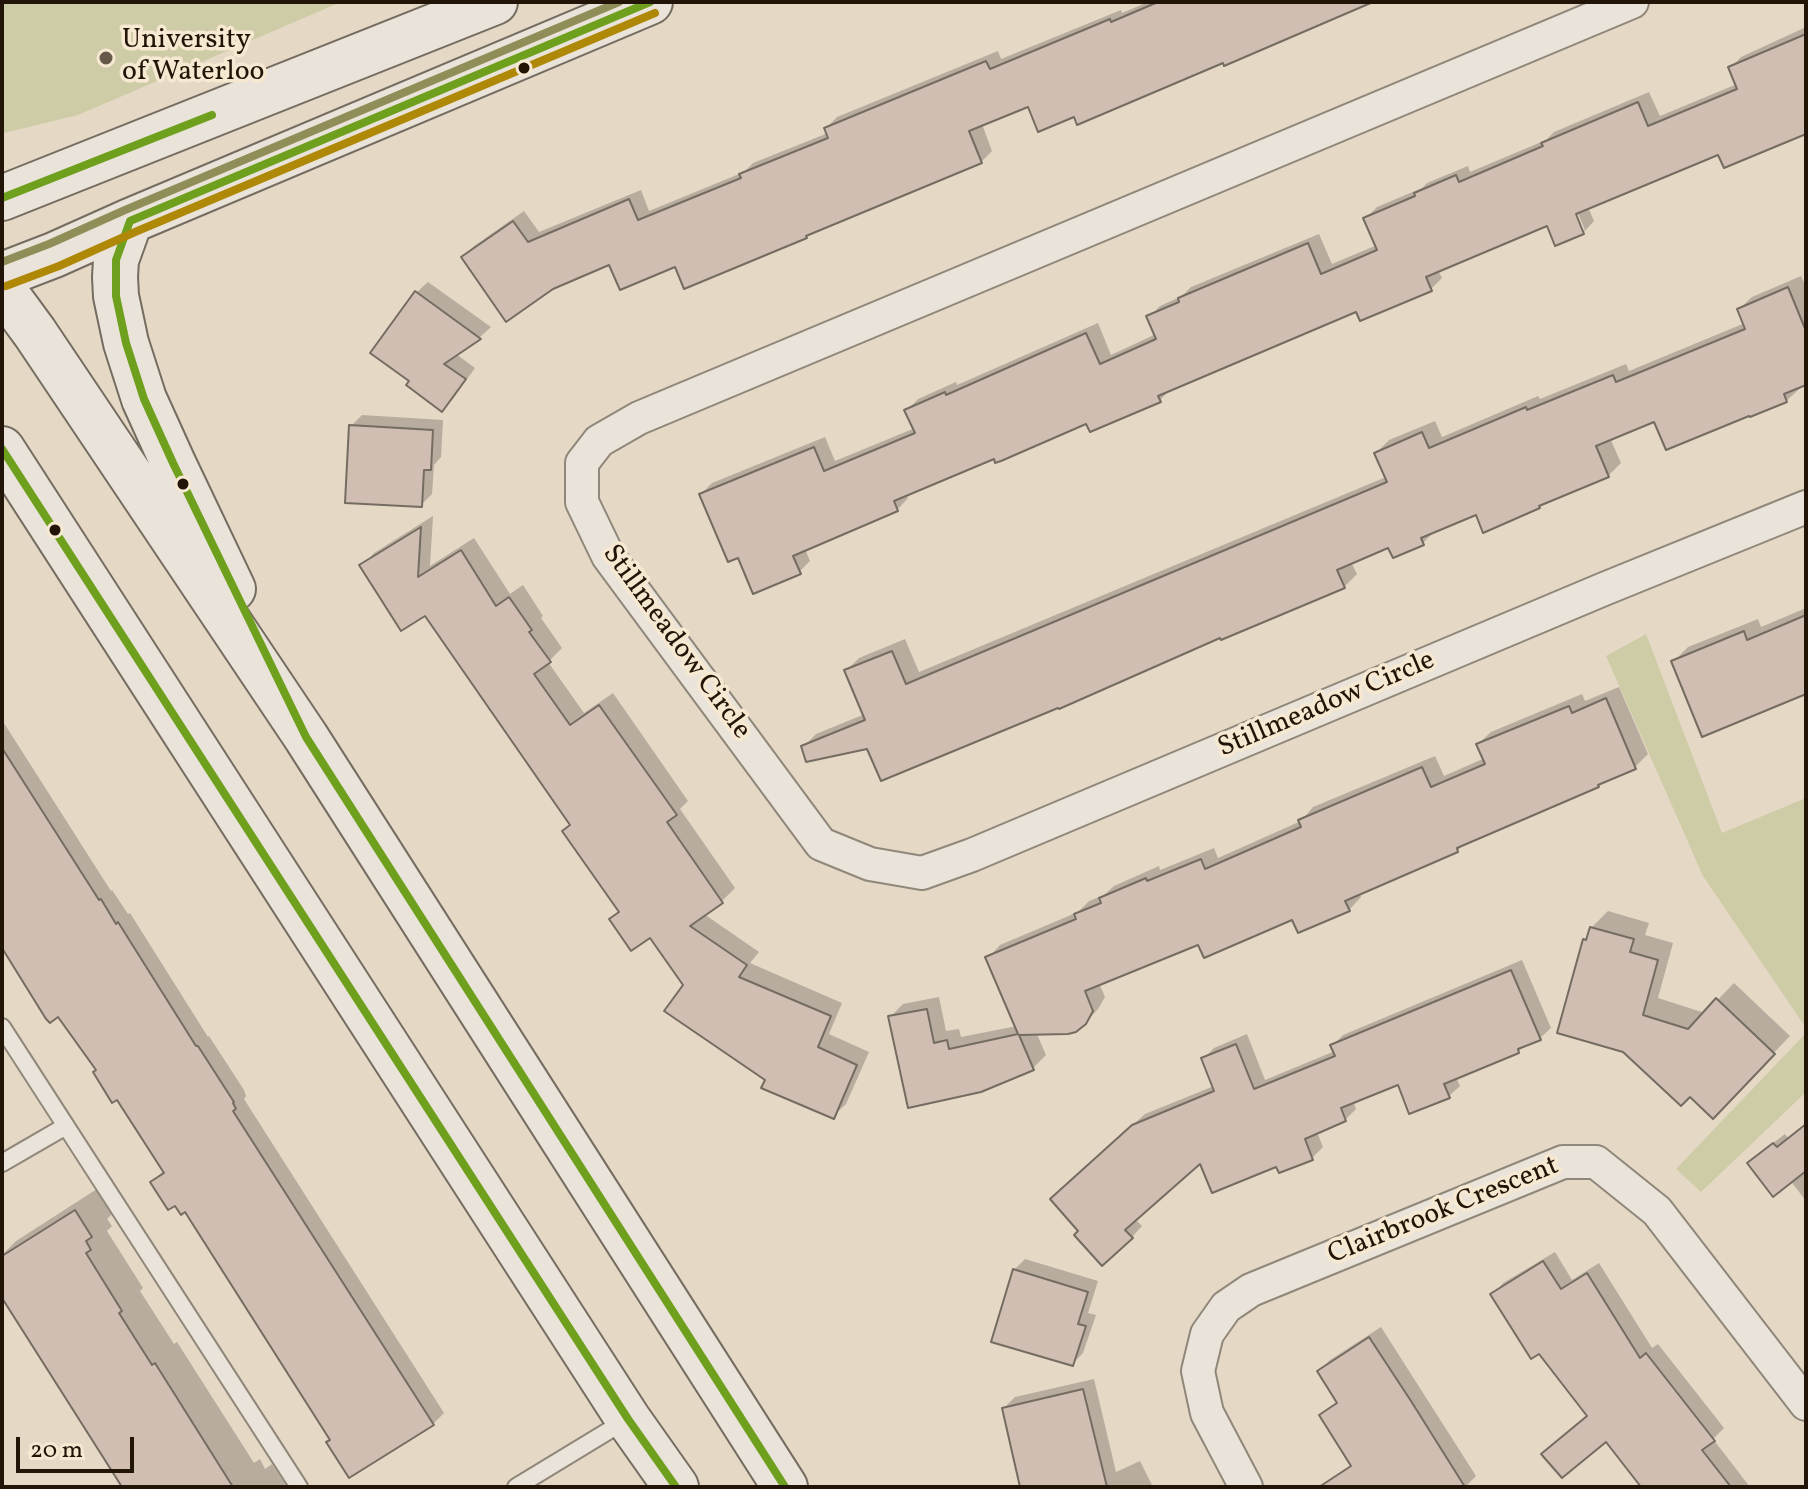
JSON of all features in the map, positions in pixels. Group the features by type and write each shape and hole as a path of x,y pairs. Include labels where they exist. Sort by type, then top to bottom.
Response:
{"main road":[{"path":"2,198 495,2"},
{"path":"2,275 650,2"},
{"path":"130,221 116,260 116,296 126,343 144,399 306,737"},
{"path":"2,288 306,737 785,1487"},
{"path":"2,449 628,1419 676,1487"}],"street":[{"name":"Stillmeadow Circle","path":"1632,2 639,418 599,441 582,463 582,502 608,556 821,844 870,864 922,873 972,855 1806,507"},
{"name":"Clairbrook Crescent","path":"1246,1487 1207,1413 1198,1371 1207,1334 1226,1307 1251,1290 1563,1162 1596,1162 1657,1211 1806,1404"}],"lane":[{"path":"2,1027 299,1487"},
{"path":"2,1163 66,1126"},
{"path":"516,1487 628,1419"}],"shaded area":[{"name":"University of Waterloo","path":"2,2 341,2 78,115 4,133"},
{"path":"1646,634 1722,833 1806,798 1806,1028 1703,876 1606,656"},
{"path":"1806,1033 1806,1092 1701,1192 1676,1169"}],"building":[{"path":"1158,2 1373,2 1077,125 1074,117 1038,132 1028,107 969,131 982,163 684,289 675,267 620,290 609,265 553,289 506,322 461,257 513,221 528,242 629,199 638,220 828,138 824,128 986,61 990,69"},
{"path":"1806,34 1806,134 1724,168 1718,155 1576,214 1584,234 1555,246 1547,226 1426,277 1432,291 1360,321 1356,312 1158,396 1161,402 1090,432 1086,424 1001,461 995,463 994,459 894,501 898,511 793,556 801,574 753,594 738,558 728,562 699,494 814,447 824,471 915,433 904,410 945,392 946,395 1086,333 1100,364 1156,339 1146,316 1179,302 1178,298 1308,243 1321,274 1377,250 1363,218 1456,175 1459,182 1638,102 1648,126 1737,89 1728,67"},
{"path":"1788,287 1806,331 1806,385 1784,394 1787,402 1666,450 1654,422 1596,446 1609,477 1483,533 1476,515 1421,538 1424,545 1393,558 1388,548 1337,570 1345,588 881,781 867,749 806,762 801,746 865,720 844,670 892,651 906,684 1387,482 1374,453 1422,432 1429,448 1526,407 1527,410 1613,375 1616,382 1745,329 1737,309"},
{"path":"415,291 481,339 444,364 466,379 442,412 406,385 409,381 370,353"},
{"path":"349,425 433,430 431,470 424,470 422,507 345,503"},
{"path":"421,527 418,577 461,550 496,606 509,597 532,630 529,632 551,662 534,674 570,725 599,705 677,815 667,822 723,903 690,926 747,965 739,977 831,1016 818,1047 857,1065 834,1119 761,1088 765,1080 664,1011 683,985 650,938 631,951 609,919 619,912 562,831 570,825 425,616 401,631 359,565"},
{"path":"1806,615 1806,694 1702,737 1671,661 1744,631 1747,640"},
{"path":"1606,698 1636,769 1345,901 1350,911 1298,933 1292,920 1204,958 1198,945 1085,991 1093,1011 1086,1024 1076,1032 1019,1035 1034,1070 981,1092 908,1108 888,1016 927,1009 934,1043 947,1040 949,1049 1018,1034 985,957 1076,919 1074,914 1101,903 1099,898 1201,859 1205,869 1301,827 1298,820 1422,767 1431,787 1485,764 1476,744 1569,706 1572,713"},
{"path":"2,748 234,1102 236,1109 233,1111 434,1425 349,1478 326,1442 330,1440 185,1212 181,1215 175,1206 168,1210 150,1182 164,1173 117,1100 112,1103 93,1072 96,1070 58,1017 50,1023 46,1019 2,948"},
{"path":"1590,927 1634,939 1630,952 1658,960 1643,1015 1688,1029 1716,998 1775,1054 1713,1119 1690,1097 1681,1106 1623,1052 1557,1033 1583,939 1586,940"},
{"path":"1511,970 1541,1040 1518,1049 1519,1053 1444,1084 1450,1098 1409,1114 1398,1085 1341,1108 1346,1121 1305,1139 1313,1160 1279,1173 1276,1167 1212,1193 1200,1164 1125,1230 1133,1238 1102,1266 1074,1235 1078,1231 1050,1199 1132,1125 1214,1091 1201,1058 1236,1044 1254,1089 1335,1056 1330,1045"},
{"path":"1806,1124 1806,1171 1773,1197 1747,1163 1773,1143 1777,1147"},
{"path":"75,1210 92,1237 86,1241 91,1250 86,1253 122,1311 119,1313 152,1365 155,1363 233,1487 122,1487 2,1298 2,1256"},
{"path":"1543,1261 1561,1289 1587,1273 1640,1358 1646,1353 1715,1441 1702,1450 1731,1487 1641,1487 1606,1442 1562,1478 1541,1454 1587,1416 1539,1354 1531,1359 1490,1294"},
{"path":"1013,1269 1088,1292 1078,1324 1086,1326 1073,1366 991,1342"},
{"path":"1369,1337 1465,1487 1319,1487 1351,1466 1319,1415 1337,1403 1317,1371"},
{"path":"1083,1389 1107,1487 1020,1487 1002,1408"}],"transit line":[{"path":"2,262 619,2"},
{"path":"650,2 130,221 116,260 116,296 126,343 144,399 306,737 785,1487"},
{"path":"6,286 655,13"},
{"path":"2,198 212,115"},
{"path":"2,449 628,1419 676,1487"}],"place":[{"name":"University of Waterloo","path":"106,58"}]}
